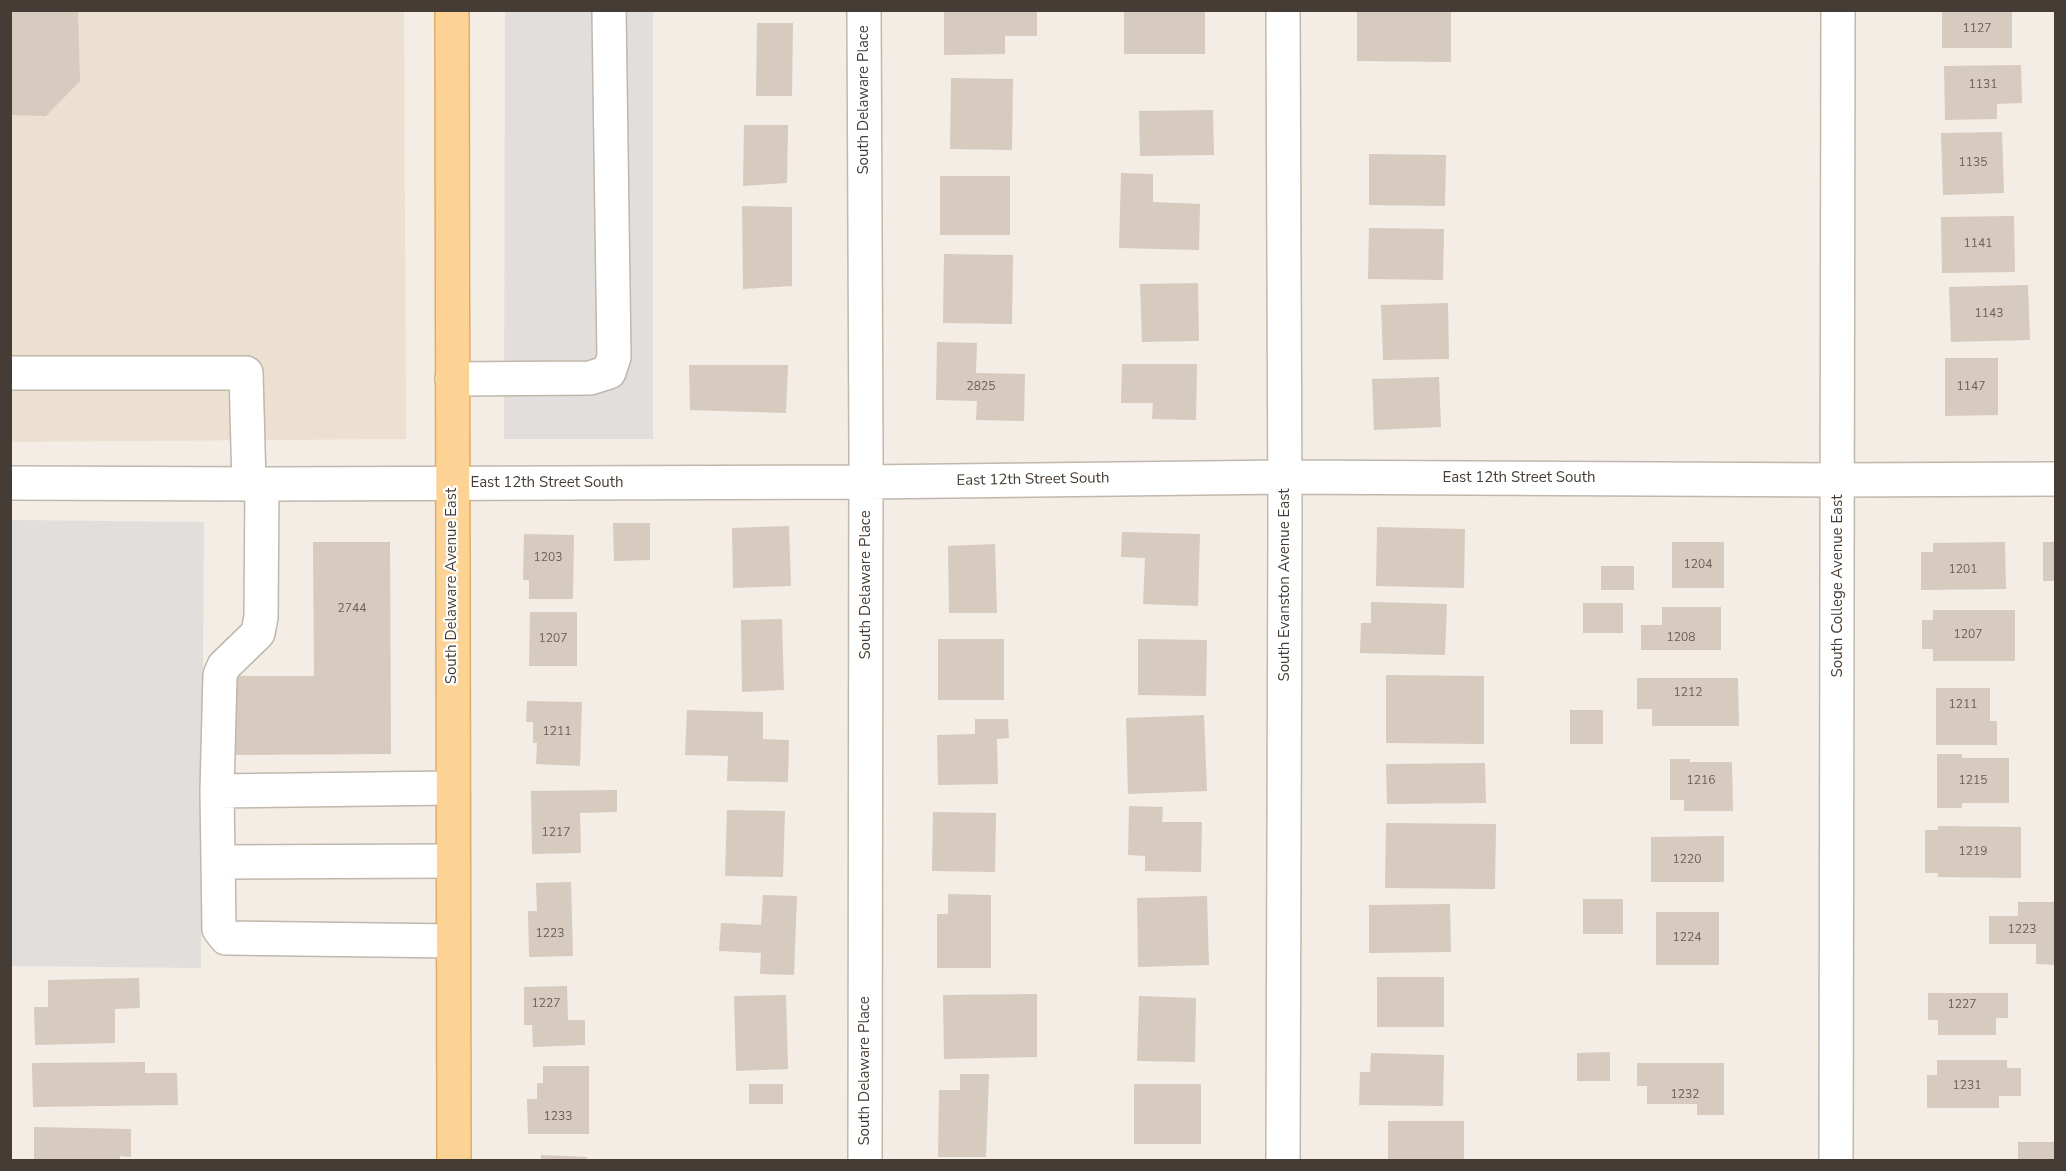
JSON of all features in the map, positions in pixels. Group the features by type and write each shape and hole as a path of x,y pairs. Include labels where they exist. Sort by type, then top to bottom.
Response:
{"main road":[{"name":"South Delaware Avenue East","path":"452,10 454,1161"}],"street":[{"path":"452,379 590,378 609,372 614,357 609,10"},
{"name":"South Delaware Place","path":"864,10 865,1161"},
{"name":"South Evanston Avenue East","path":"1283,10 1285,477 1283,1161"},
{"name":"South College Avenue East","path":"1836,1161 1839,480 1838,10"},
{"path":"10,374 246,374 255,484 261,617 258,633 224,666 220,675 219,930 226,938 453,941"},
{"name":"East 12th Street South","path":"10,483 866,482 1285,477 2055,479"},
{"path":"218,791 452,788"},
{"path":"218,862 452,861"}],"shaded area":[{"path":"10,11 404,11 406,439 11,442"},
{"path":"505,11 653,11 653,439 504,439"},
{"path":"11,520 204,522 201,968 11,966"}],"building":[{"path":"10,10 78,10 80,81 46,116 10,115"},
{"path":"944,10 1037,10 1037,36 1005,36 1005,54 944,55"},
{"path":"1124,10 1205,10 1205,54 1124,54"},
{"path":"1357,10 1451,10 1451,62 1357,61"},
{"path":"1942,10 2012,10 2012,48 1942,48"},
{"path":"757,23 793,23 792,96 756,96"},
{"path":"2021,65 2022,103 1997,104 1997,119 1945,120 1944,66"},
{"path":"951,78 1013,79 1012,150 950,149"},
{"path":"1213,110 1214,155 1140,156 1139,111"},
{"path":"744,125 788,125 787,183 743,186"},
{"path":"2002,132 2004,193 1943,195 1941,133"},
{"path":"1369,154 1446,155 1445,206 1369,205"},
{"path":"1121,173 1153,174 1153,202 1200,204 1199,250 1119,248"},
{"path":"940,176 1010,176 1010,235 940,235"},
{"path":"742,206 792,207 792,286 743,289"},
{"path":"2014,216 2015,272 1942,273 1941,217"},
{"path":"1369,228 1444,229 1443,280 1368,279"},
{"path":"944,254 1013,255 1012,324 943,323"},
{"path":"1198,283 1199,341 1142,342 1140,284"},
{"path":"2028,285 2030,340 1951,342 1949,287"},
{"path":"1448,303 1449,359 1383,360 1381,305"},
{"path":"937,342 977,343 976,373 1025,374 1024,421 976,420 977,401 936,400"},
{"path":"1945,358 1998,358 1998,415 1945,416"},
{"path":"1122,364 1197,364 1196,420 1152,419 1153,403 1121,403"},
{"path":"689,365 788,365 786,413 690,410"},
{"path":"1439,377 1441,427 1374,430 1372,379"},
{"path":"613,523 650,523 650,560 614,561"},
{"path":"789,526 791,586 733,588 732,528"},
{"path":"1377,527 1465,529 1464,588 1376,586"},
{"path":"1122,532 1200,534 1198,606 1143,604 1145,558 1121,557"},
{"path":"524,534 574,535 573,599 529,599 529,580 523,580"},
{"path":"313,542 390,542 391,754 232,755 231,676 314,676"},
{"path":"1672,542 1724,542 1724,588 1672,588"},
{"path":"2005,542 2006,589 1921,590 1921,552 1933,552 1933,543"},
{"path":"2043,542 2056,542 2056,581 2043,581"},
{"path":"995,544 997,613 949,613 948,546"},
{"path":"1601,566 1634,566 1634,590 1601,590"},
{"path":"1371,602 1447,604 1445,655 1360,653 1361,623 1371,623"},
{"path":"1583,603 1623,603 1623,633 1583,633"},
{"path":"1662,607 1721,607 1721,650 1641,650 1641,625 1662,625"},
{"path":"1933,610 2015,610 2015,661 1933,661 1933,649 1922,649 1922,620 1933,620"},
{"path":"530,612 577,612 577,666 529,666"},
{"path":"782,619 784,690 742,692 741,620"},
{"path":"938,639 1004,639 1004,700 938,700"},
{"path":"1138,639 1207,640 1206,696 1138,695"},
{"path":"1386,675 1484,676 1484,744 1386,743"},
{"path":"1637,678 1738,678 1739,726 1652,726 1652,709 1637,709"},
{"path":"1936,688 1990,688 1990,721 1997,721 1997,745 1936,745"},
{"path":"527,701 582,702 580,766 536,764 537,743 533,743 533,722 526,722"},
{"path":"687,710 763,712 763,739 789,740 788,782 727,781 728,756 685,755"},
{"path":"1570,710 1603,710 1603,744 1570,744"},
{"path":"1204,715 1207,791 1128,794 1126,718"},
{"path":"975,719 1008,719 1009,738 997,739 998,784 938,785 937,735 975,734"},
{"path":"1937,754 1962,754 1962,758 2009,758 2009,803 1962,803 1962,808 1937,808"},
{"path":"1670,759 1690,759 1690,762 1732,762 1733,811 1684,811 1684,800 1670,800"},
{"path":"1485,763 1486,803 1387,804 1386,764"},
{"path":"617,790 617,812 580,813 581,853 532,854 531,791"},
{"path":"1129,806 1163,807 1162,822 1202,822 1201,872 1145,871 1145,856 1128,855"},
{"path":"727,810 785,811 783,877 725,876"},
{"path":"933,812 996,813 995,872 932,871"},
{"path":"1386,823 1496,824 1495,889 1385,888"},
{"path":"1938,826 2021,827 2021,878 1938,877 1938,873 1925,873 1925,830 1938,830"},
{"path":"1724,836 1724,882 1651,882 1651,837"},
{"path":"571,882 573,956 529,957 528,911 537,911 536,883"},
{"path":"948,894 991,895 991,968 937,968 937,914 948,914"},
{"path":"763,895 797,896 794,975 760,974 761,953 719,951 721,923 761,925"},
{"path":"1207,896 1209,965 1138,967 1137,898"},
{"path":"1583,899 1623,899 1623,934 1583,934"},
{"path":"2018,902 2056,902 2056,965 2036,964 2036,944 1989,944 1989,916 2018,916"},
{"path":"1450,904 1451,952 1369,953 1369,905"},
{"path":"1656,912 1719,912 1719,965 1656,965"},
{"path":"1377,977 1444,977 1444,1027 1377,1027"},
{"path":"139,978 140,1008 115,1009 115,1043 35,1045 34,1007 48,1007 48,980"},
{"path":"567,986 568,1020 585,1020 585,1045 533,1047 532,1025 524,1025 524,987"},
{"path":"1928,993 2008,993 2008,1018 1996,1018 1996,1035 1938,1035 1938,1020 1928,1020"},
{"path":"1037,994 1037,1057 944,1059 943,995"},
{"path":"786,995 788,1069 736,1071 734,996"},
{"path":"1139,996 1196,998 1195,1062 1137,1061"},
{"path":"1610,1052 1610,1081 1577,1081 1577,1053"},
{"path":"1371,1053 1444,1055 1443,1106 1359,1105 1360,1072 1370,1072"},
{"path":"1937,1060 2007,1060 2007,1068 2021,1068 2021,1096 1999,1096 1999,1108 1927,1108 1927,1075 1937,1075"},
{"path":"145,1062 145,1073 177,1073 178,1105 33,1107 32,1063"},
{"path":"1637,1063 1724,1063 1724,1115 1697,1115 1697,1104 1647,1104 1647,1086 1637,1086"},
{"path":"543,1066 589,1066 589,1134 528,1134 527,1099 537,1099 537,1083 543,1083"},
{"path":"960,1074 989,1074 986,1157 938,1157 939,1090 960,1090"},
{"path":"749,1084 783,1084 783,1104 749,1104"},
{"path":"1134,1084 1201,1084 1201,1144 1134,1144"},
{"path":"1388,1121 1464,1121 1464,1160 1388,1160"},
{"path":"34,1127 131,1129 131,1157 120,1156 120,1160 34,1160"},
{"path":"2018,1142 2056,1142 2056,1160 2018,1160"},
{"path":"541,1155 587,1157 587,1160 541,1160"}]}
